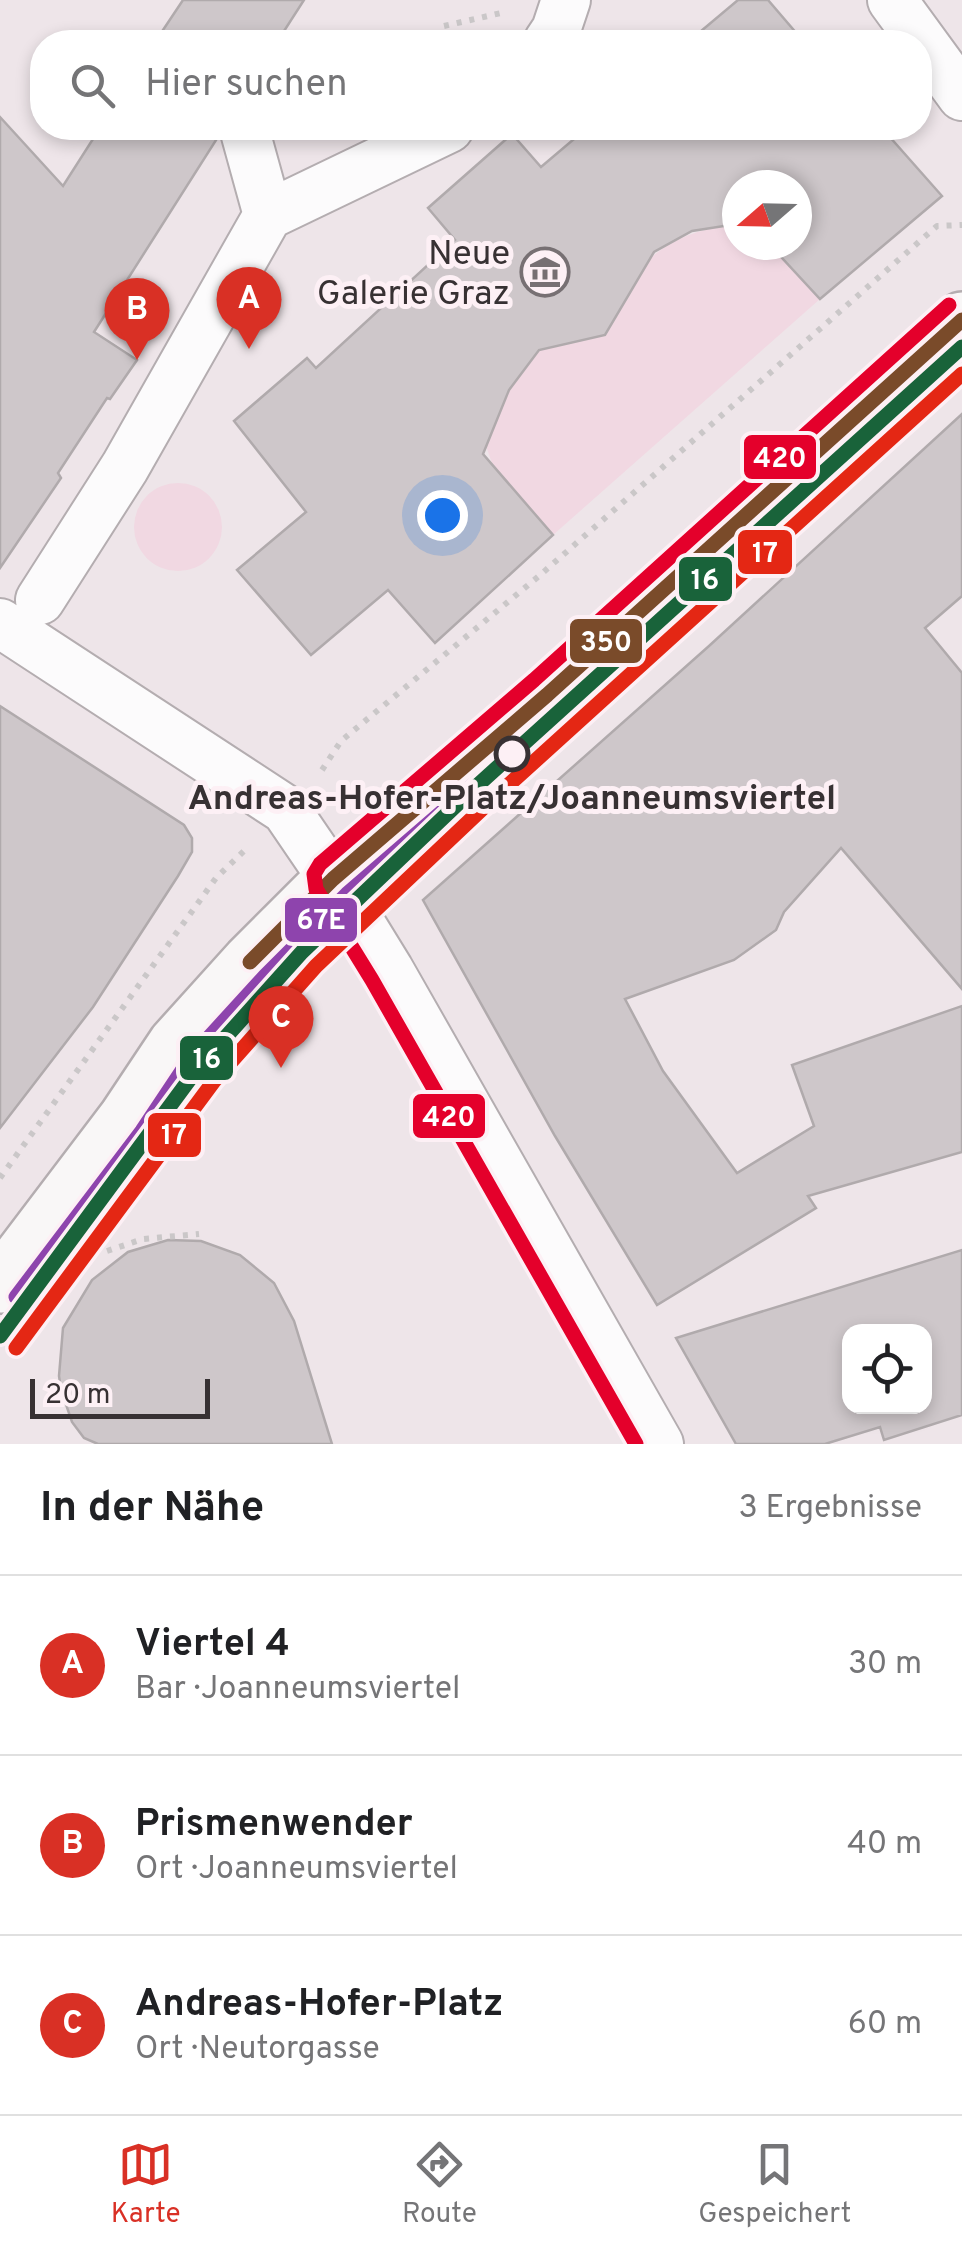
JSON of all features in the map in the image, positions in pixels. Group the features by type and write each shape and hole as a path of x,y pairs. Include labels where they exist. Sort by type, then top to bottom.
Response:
{"street":[{"path":"556,30 566,0"},
{"path":"892,0 914,30"},
{"path":"932,55 962,96"},
{"path":"247,140 268,215"},
{"path":"40,600 125,467 268,215 424,140"},
{"path":"0,1286 126,1119 176,1044 250,962 333,880 547,695 962,320"},
{"path":"0,623 286,810 388,970 659,1444"}],"path":[{"path":"444,26 508,11"},
{"path":"312,782 342,741 538,576 938,226 962,226"},
{"path":"0,1178 216,878"},
{"path":"106,1251 143,1239 199,1234"}],"shaded area":[{"path":"722,227 722,260 784,260 820,299 553,535 501,474 489,468 493,466 485,443 504,403 502,398 529,365 526,359 543,345 592,339 591,333 650,259 666,246"},
{"path":"178,483 195,486 209,496 219,510 219,544 209,558 195,568 178,571 161,568 147,558 137,544 134,527 137,510 147,496 161,486"}],"building":[{"path":"183,0 304,0 285,30 163,30"},
{"path":"738,0 768,0 794,30 702,30"},
{"path":"0,117 63,186 92,140 216,140 94,332 137,360 107,398 58,473 61,478 0,568"},
{"path":"505,140 517,140 541,167 573,140 892,140 942,196 820,299 784,260 812,260 812,170 722,170 722,226 692,231 654,252 605,335 539,350 509,390 483,454 553,535 435,643 388,590 311,655 237,570 306,512 234,421 307,358 316,368 455,240 428,208"},
{"path":"962,414 962,596 925,628 962,673 962,989 841,848 784,912 776,930 734,960 625,999 663,1071 737,1173 814,1126 792,1065 962,1006 962,1152 808,1196 816,1208 657,1305 555,1136 423,900"},
{"path":"0,706 184,825 192,838 192,852 93,1007 0,1128"},
{"path":"168,1240 201,1241 240,1255 274,1283 294,1321 332,1444 98,1444 84,1438 72,1422 61,1390 63,1328 92,1280 128,1252"},
{"path":"962,1250 962,1415 884,1440 880,1427 825,1444 736,1444 676,1338"}],"transit line":[{"name":"420","path":"636,1444 372,980 316,889 314,874 320,864 534,680 949,305"},
{"name":"350","path":"250,962 333,879 547,695 962,320"},
{"name":"16","path":"0,1336 198,1068 302,952 468,794 962,347"},
{"name":"67E","path":"16,1297 142,1131 192,1056 265,976 347,894 560,710 962,347"},
{"name":"17","path":"16,1348 214,1081 316,966 482,809 962,374"}],"place":[{"name":"Neue Galerie Graz","path":"545,272"},
{"name":"Viertel 4","path":"249,349"},
{"name":"Prismenwender","path":"137,360"},
{"name":"Andreas-Hofer-Platz/Joanneumsviertel","path":"512,754"},
{"name":"Andreas-Hofer-Platz","path":"281,1068"}]}
